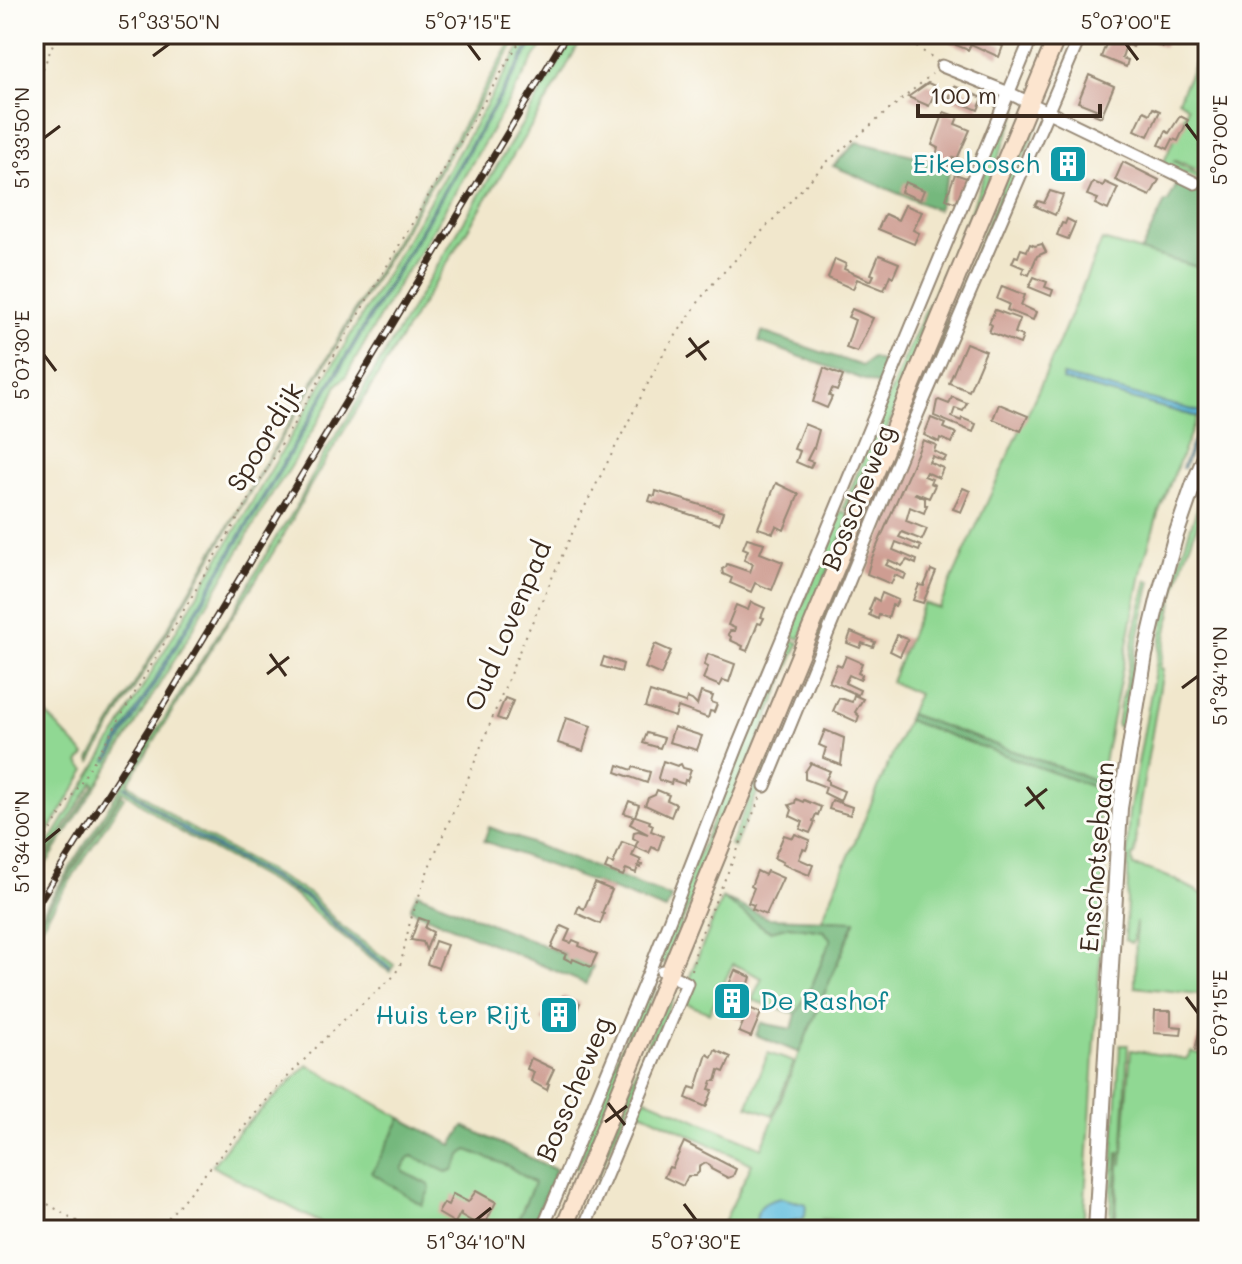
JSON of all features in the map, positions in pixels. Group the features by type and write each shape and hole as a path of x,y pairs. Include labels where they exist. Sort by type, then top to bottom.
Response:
{"main road":[{"name":"Bosscheweg","path":"563,1230 1058,34"}],"street":[{"name":"Bosscheweg","path":"542,1230 651,967 738,745 1033,34"},
{"name":"Bosscheweg","path":"765,786 913,425 1081,34"},
{"path":"942,66 1009,93 1195,183"},
{"name":"Enschotsebaan","path":"1096,1230 1120,808 1145,655 1159,596 1175,538 1208,450"},
{"path":"799,657 816,665"},
{"path":"583,1230 687,983 651,967"}],"path":[{"path":"34,91 57,34"},
{"name":"Spoordijk","path":"34,857 110,735 524,34"},
{"path":"896,34 931,55 942,66"},
{"name":"Oud Lovenpad","path":"158,1230 275,1090 337,1026 394,976 401,963 410,922 429,867 579,518 662,356 697,304 828,161 942,66"},
{"path":"687,983 694,966 697,944 765,786"},
{"path":"34,1196 92,1230"}],"green space":[{"path":"516,34 520,34 91,762 90,759"},
{"path":"528,34 536,34 107,760 538,34 551,34 403,276 346,376 337,385 133,729 34,883 34,878 95,784 93,782 34,874 34,868 120,728"},
{"path":"576,34 584,34 557,84 310,486 267,562 128,783 180,822 310,894 339,924 394,965 390,972 334,930 296,896 182,833 123,791 124,797 34,937 34,931 120,795 34,928 34,925 229,619","holes":["127,786 177,824 308,897 338,927 391,969 336,928 308,899 184,831 125,788"]},
{"path":"1208,35 1208,175 1174,161 1208,180 1208,184 1163,164 1188,107 1178,100"},
{"path":"1011,107 1018,109 853,512 843,508 908,350 966,222 995,140"},
{"path":"1041,117 892,461 817,646 812,645 1031,118"},
{"path":"857,142 921,157 950,172 937,210 833,166"},
{"path":"1177,184 1208,197 1208,270 1141,251"},
{"path":"1102,240 1208,270 1208,392 1200,412 1062,376 1062,380 1197,417 1158,514 1143,564 1104,762 1103,783 909,714 918,694 891,682 923,603 939,608 1046,373"},
{"path":"762,332 862,366 872,358 892,365 884,387 759,342"},
{"path":"1203,491 1208,496 1173,601 1160,668 1163,669 1139,809 1135,855 1132,856 1133,866 1162,875 1208,897 1205,901 1208,902 1208,995 1135,987 1136,922 1133,941 1125,940 1129,813 1166,610"},
{"path":"841,511 851,515 800,639 790,635"},
{"path":"1147,580 1151,581 1122,727 1117,726 1121,698"},
{"path":"787,638 799,643 663,963 659,960 692,870"},
{"path":"802,672 807,674 734,848 730,845"},
{"path":"34,704 85,755 79,763 86,770 34,856 34,710 45,721"},
{"path":"909,714 1103,783 1102,790 907,720"},
{"path":"907,720 1102,790 1096,874 1104,870 1101,945 1083,1230 1080,1230 1079,1224 1079,1230 850,1230 848,1222 822,1219 831,1230 780,1230 804,1216 806,1204 796,1201 757,1213 756,1230 720,1230 752,1164 639,1111 645,1098 762,1148 855,922 822,919"},
{"path":"489,827 671,897 666,910 484,841"},
{"path":"417,893 593,966 586,984 410,909"},
{"path":"722,898 771,931 789,926 824,931 830,938 813,983 796,1014 752,1000 762,978 733,964 709,1013 685,1003 690,976"},
{"path":"722,898 768,918 855,921 799,1053 756,1035 761,1023 792,1029 830,938 824,931 789,926 771,931"},
{"path":"648,985 656,988 592,1141 577,1168 571,1165"},
{"path":"668,993 674,996 596,1181 606,1144"},
{"path":"1120,1045 1128,1045 1122,1165 1131,1050 1186,1059 1191,1052 1208,1055 1208,1230 1115,1230 1118,1153 1113,1230 1109,1230"},
{"path":"768,1053 794,1062 773,1115 748,1106"},
{"path":"308,1065 401,1118 373,1174 428,1185 404,1172 402,1169 409,1157 447,1172 453,1170 468,1150 508,1166 534,1183 519,1218 532,1226 531,1230 334,1230 212,1166 237,1133"},
{"path":"401,1118 452,1145 464,1126 556,1170 532,1226 519,1218 534,1183 508,1166 468,1150 453,1170 446,1172 413,1156 409,1157 402,1169 404,1172 429,1185 422,1205 372,1173"}],"water":[{"path":"538,34 108,761 107,760"},
{"path":"1063,376 1204,413 1208,404 1184,468 1202,418 1062,380"},
{"path":"126,786 177,824 308,897 338,927 390,970 336,928 308,899 184,831"},
{"path":"781,1198 806,1204 805,1216 789,1222 780,1230 756,1230 760,1208"}],"building":[{"path":"955,34 991,34 989,40 1003,46 999,57 971,44 968,50 951,43"},
{"path":"1110,34 1120,34 1136,41 1133,47 1127,44 1124,51 1122,58 1128,60 1126,67 1101,57"},
{"path":"1155,34 1175,39 1173,44 1166,41 1163,47 1152,42"},
{"path":"1089,75 1114,86 1101,117 1094,114 1096,109 1078,102"},
{"path":"928,83 937,87 929,106 908,97"},
{"path":"954,86 983,98 978,110 949,98"},
{"path":"1153,108 1160,111 1148,136 1135,130 1144,111 1150,114"},
{"path":"944,112 958,117 955,124 970,130 957,159 953,158 950,166 939,166 943,158 937,152 938,148 932,145"},
{"path":"1180,116 1188,120 1178,141 1173,139 1168,149 1159,145 1166,131 1169,133"},
{"name":"Eikebosch","path":"1059,148 1078,156 1074,166 1074,170 1078,171 1075,178 1064,173 1067,166 1054,161"},
{"path":"1123,162 1159,180 1150,196 1115,180"},
{"path":"955,174 970,179 959,204 946,199"},
{"path":"905,182 924,190 920,200 901,192"},
{"path":"1093,182 1103,186 1105,182 1118,188 1108,210 1095,204 1098,199 1087,195"},
{"path":"1050,191 1063,195 1055,215 1035,206 1038,201 1044,203"},
{"path":"905,205 922,212 913,230 919,233 914,244 878,229 885,214 898,220"},
{"path":"1067,219 1075,223 1068,239 1057,235"},
{"path":"1030,244 1042,244 1046,252 1037,256 1029,275 1022,272 1024,268 1012,263 1021,249 1027,251"},
{"path":"879,255 899,263 884,290 857,279 853,289 828,278 835,259 846,264 844,269 871,281"},
{"path":"1034,277 1047,282 1045,287 1053,290 1051,296 1029,287"},
{"path":"1002,286 1025,295 1021,305 1036,312 1033,320 1007,310 1009,304 997,299"},
{"path":"852,309 873,318 857,352 846,348 855,320 848,317"},
{"path":"995,310 1020,319 1015,333 1023,336 1020,344 989,332"},
{"path":"966,343 986,351 969,391 949,383"},
{"path":"824,368 843,376 837,391 832,389 827,408 813,402"},
{"path":"952,397 967,403 963,411 955,408 952,417 976,424 973,432 934,416 937,401 949,404"},
{"path":"999,404 1028,416 1021,431 993,419"},
{"path":"931,418 946,424 944,428 956,433 952,443 940,438 939,442 924,435"},
{"path":"804,424 819,430 807,460 813,462 810,468 796,462 800,451 794,449"},
{"path":"923,440 936,445 934,451 946,457 944,461 932,456 929,462 943,468 939,478 926,472 924,476 932,479 930,483 935,485 929,498 915,494 925,498 927,505 924,513 910,507 906,521 927,529 922,540 902,532 899,537 921,546 919,551 896,542 893,550 917,560 916,564 907,560 902,566 889,560 886,565 906,574 904,579 895,575 891,584 867,574"},
{"path":"776,483 799,494 784,530 776,526 773,533 758,528"},
{"path":"963,488 970,491 961,512 953,509"},
{"path":"656,491 723,512 719,524 649,501"},
{"path":"747,538 764,543 760,553 783,562 772,590 755,583 751,592 730,583 732,578 723,574 722,569 727,564 750,572 753,564 744,560 748,550 743,548"},
{"path":"931,570 936,572 923,603 913,600 919,585 924,586"},
{"path":"882,593 898,600 895,606 892,605 888,618 879,615 878,619 869,615 869,610 874,598 879,601"},
{"path":"751,602 765,608 761,617 764,618 761,624 758,623 747,651 730,640 728,634 735,628 728,625 736,605 748,610"},
{"path":"851,632 875,642 873,647 862,643 860,648 847,643"},
{"path":"897,635 908,639 900,656 890,651"},
{"path":"655,644 671,651 661,675 645,668"},
{"path":"708,654 735,664 729,682 723,680 720,686 703,679 708,667 704,665"},
{"path":"846,656 862,663 858,673 862,675 860,680 849,675 845,683 860,690 858,695 829,682 837,664 842,666"},
{"path":"604,657 623,664 621,672 601,666"},
{"path":"650,692 685,703 687,698 697,705 701,692 713,696 711,702 717,704 708,718 678,707 675,717 645,707"},
{"path":"854,695 863,699 855,712 859,716 857,722 833,711 839,698 852,702"},
{"path":"505,698 513,701 505,721 497,718"},
{"path":"566,718 591,726 583,751 558,743"},
{"path":"674,727 702,736 697,750 669,742"},
{"path":"825,730 844,738 841,765 823,758 826,748 819,745"},
{"path":"647,733 664,738 660,748 643,743"},
{"path":"663,761 677,766 681,764 683,768 691,770 687,781 684,784 672,780 671,784 659,780"},
{"path":"811,763 830,771 826,779 828,784 844,791 840,801 824,793 826,787 805,779 805,772"},
{"path":"618,765 650,772 647,783 616,772"},
{"path":"657,790 669,795 667,800 676,804 671,817 645,805"},
{"path":"796,799 821,807 810,833 800,829 803,822 790,816 792,810 789,805"},
{"path":"832,800 852,807 850,815 829,809"},
{"path":"629,801 639,805 635,816 650,821 653,825 651,831 663,836 658,850 652,847 649,853 635,847 638,841 633,838 634,832 648,834 630,824 634,816 624,813"},
{"path":"795,834 810,840 799,859 813,865 809,875 774,858 784,835 793,838"},
{"path":"622,842 636,847 632,856 641,860 639,864 642,865 641,868 638,866 636,873 626,869 623,876 605,869 608,862 613,864"},
{"path":"757,871 765,875 767,871 783,878 766,915 752,909 754,905 748,903"},
{"path":"595,883 612,890 600,924 576,913 579,906 584,909"},
{"path":"419,918 428,921 425,928 433,932 426,950 423,942 411,940"},
{"path":"561,926 570,930 565,941 571,943 573,940 597,954 591,967 573,959 572,962 564,958 566,954 551,948"},
{"path":"435,941 447,945 438,968 427,964"},
{"name":"De Rashof","path":"735,970 751,977 742,1005 761,1013 751,1037 739,1032 744,1020 716,1009 723,994 728,996"},
{"name":"Huis ter Rijt","path":"563,996 580,1003 568,1032 541,1020 547,1006 557,1010"},
{"path":"1155,1011 1171,1011 1171,1026 1182,1027 1181,1035 1154,1033"},
{"path":"1201,1025 1208,1027 1208,1053 1195,1050"},
{"path":"715,1050 731,1057 724,1072 719,1070 716,1081 712,1081 709,1089 713,1090 706,1107 686,1098 690,1087 696,1089 707,1054 712,1057"},
{"path":"531,1058 554,1069 547,1090 531,1081 534,1072 527,1069"},
{"path":"684,1142 736,1169 733,1176 728,1178 706,1163 699,1167 695,1176 688,1176 683,1186 664,1177 669,1167 672,1168"},
{"path":"476,1191 496,1202 483,1228 461,1215 461,1212 455,1223 438,1213 444,1203 448,1205 453,1194 468,1202"}],"railway":[{"path":"34,910 158,714 567,34"}],"place":[{"name":"Eikebosch","path":"1068,164"},
{"name":"De Rashof","path":"732,1001"},
{"name":"Huis ter Rijt","path":"559,1015"}]}
